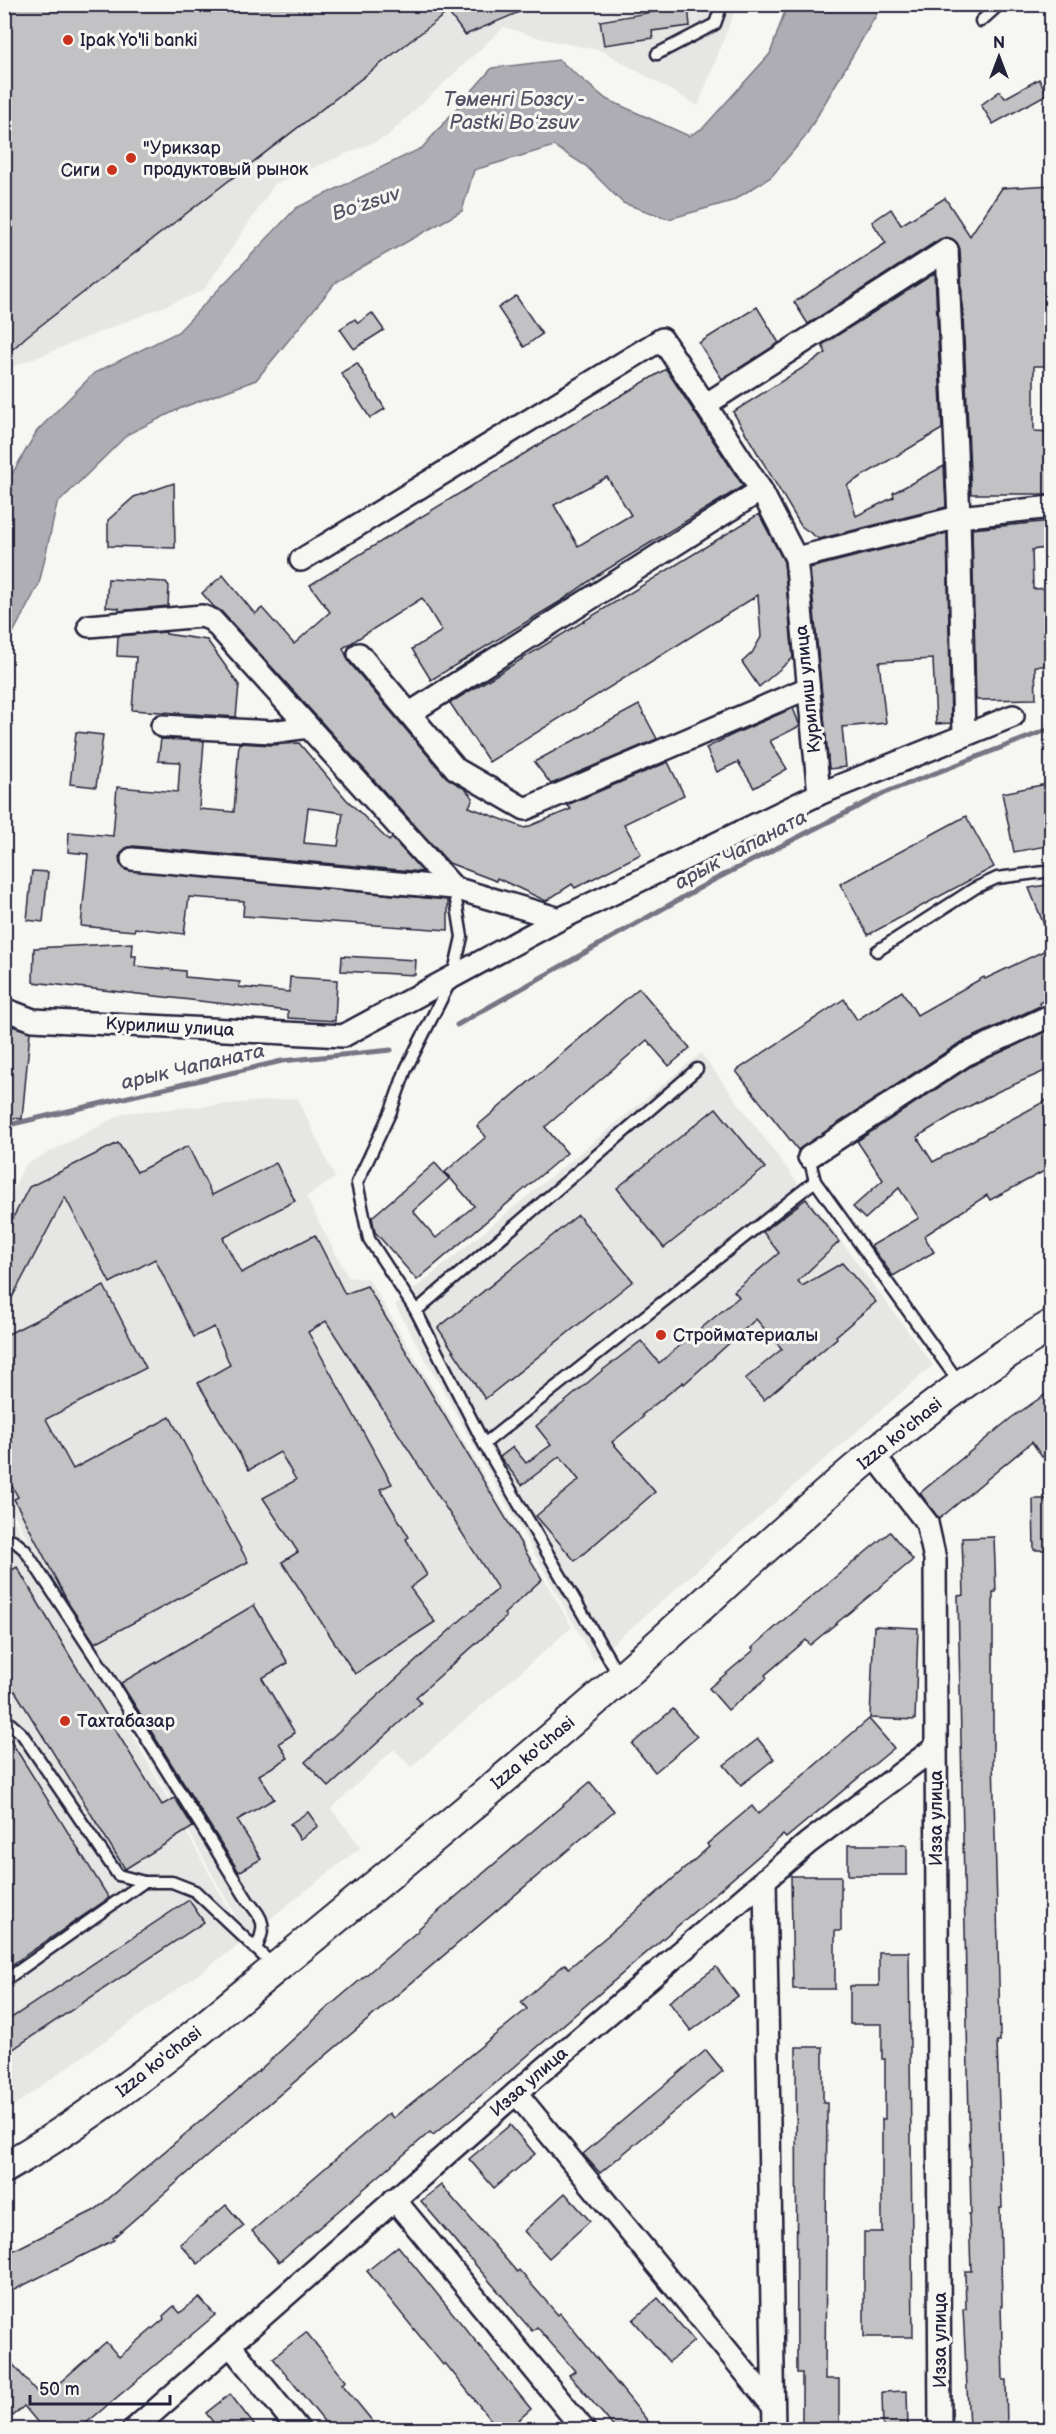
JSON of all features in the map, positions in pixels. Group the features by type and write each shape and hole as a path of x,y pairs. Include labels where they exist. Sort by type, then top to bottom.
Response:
{"main road":[{"name":"Izza ko'chasi","path":"4,2168 122,2092 265,1958 620,1678 873,1454 961,1386 1052,1325"}],"street":[{"path":"705,405 947,250 959,517 964,735"},
{"path":"301,560 662,339 761,490 796,558 959,517 1052,507"},
{"path":"410,713 761,490"},
{"name":"Курилиш улица","path":"4,1009 33,1020 344,1036 560,919 819,794 796,558"},
{"path":"89,626 202,616 212,620 454,888"},
{"path":"359,654 456,769 525,808 808,688"},
{"path":"819,794 1012,716"},
{"path":"162,726 272,732 308,727"},
{"path":"132,859 454,888 560,919"},
{"path":"809,1157 965,1055 1052,1015"},
{"name":"Изза улица","path":"873,1454 927,1523 935,1559 940,2430"},
{"name":"Изза улица","path":"133,2430 394,2199 765,1879 808,1843 936,1747"},
{"path":"765,1879 774,2430"},
{"path":"516,2093 772,2405"},
{"path":"394,2199 584,2430"},
{"path":"230,2345 299,2430"}],"lane":[{"path":"657,54 715,24 722,4"},
{"path":"981,21 1000,4"},
{"path":"877,951 975,888 997,878 1052,871"},
{"path":"454,888 462,937 453,976 406,1069 391,1111 357,1183 369,1239 416,1311 484,1444 620,1678"},
{"path":"416,1311 697,1069"},
{"path":"809,1157 815,1180 961,1386"},
{"path":"484,1444 815,1180"},
{"path":"4,1540 13,1540 25,1550 111,1682 248,1901 261,1917 265,1958"},
{"path":"4,1718 22,1734 118,1875 144,1881 172,1881 195,1891 265,1958"},
{"path":"4,1981 144,1881"}],"shaded area":[{"name":"\"Урикзар продуктовый рынок","path":"5,5 737,5 698,106 603,51 543,39 504,27 386,137 275,184 203,291 5,370"},
{"name":"Стройматериалы","path":"701,1053 933,1365 594,1660 395,1305"},
{"path":"298,1098 335,1178 306,1197 348,1277 369,1279 572,1627 411,1767 394,1749 331,1809 361,1847 247,1937 5,1498 4,1207 25,1165 124,1113"},
{"name":"Тахтабазар","path":"4,1502 246,1940 5,2112 4,2112"}],"water":[{"name":"Төменгі Бозсу - Pastki Boʻzsuv","path":"787,5 882,5 805,137 771,177 732,201 669,219 623,203 586,166 554,146 474,170 462,211 337,281 256,380 181,408 128,434 57,504 39,584 5,648 5,486 37,431 94,373 178,332 296,208 422,148 492,68 559,60 606,99 689,136 703,128 770,54"}],"building":[{"name":"\"Урикзар продуктовый рынок","path":"4,4 536,5 465,35 448,12 27,336 4,357"},
{"path":"688,6 690,26 652,31 653,38 604,45 600,21"},
{"path":"1039,79 1047,94 993,124 981,105 1000,91 1005,98"},
{"path":"1052,185 1052,366 1034,366 1034,431 1052,432 1052,494 971,494 960,249 957,243 947,237 940,239 808,324 794,302 886,243 872,222 891,209 901,225 945,198 970,236 1002,188"},
{"path":"935,273 942,429 847,485 856,516 894,497 893,493 944,466 946,507 819,539 801,526 733,412 826,353 822,345"},
{"path":"516,296 542,334 524,347 498,308"},
{"path":"757,307 779,343 722,379 699,343"},
{"path":"372,313 384,330 354,349 340,329 355,319 358,323"},
{"path":"357,363 385,409 370,418 341,373"},
{"path":"666,369 743,486 431,680 412,649 442,631 422,598 343,648 349,662 446,777 465,789 473,798 469,807 525,828 571,809 567,805 668,762 684,795 624,824 641,854 575,888 572,884 546,901 497,878 496,881 449,863 221,611 214,607 202,593 223,575 255,614 262,608 294,644 330,612 310,585","holes":["607,477 631,515 578,546 554,505"]},
{"path":"174,483 175,548 108,546 108,520 134,497"},
{"path":"759,514 784,562 793,658 759,687 742,662 752,653 761,637 758,595 489,762 450,703"},
{"path":"1052,521 1052,547 1032,550 1033,589 1052,588 1052,666 1035,666 1036,699 976,700 972,529"},
{"path":"947,533 951,723 936,724 933,659 879,662 886,723 842,727 846,767 829,769 810,568"},
{"path":"108,579 166,582 169,586 168,606 119,611 119,608 106,607"},
{"path":"166,632 166,634 207,640 239,685 236,717 132,710 136,657 117,656 118,636"},
{"path":"639,705 657,739 551,784 534,762"},
{"path":"793,708 800,726 770,741 787,769 754,788 738,762 717,772 706,748"},
{"path":"76,732 103,735 96,787 70,784"},
{"path":"161,739 204,741 199,809 234,812 239,743 272,745 299,743 346,799 389,841 392,838 423,872 133,846 126,848 119,857 120,864 125,870 448,900 448,930 243,916 244,901 189,897 184,934 135,928 134,931 81,926 88,854 68,852 69,832 113,836 117,787 178,792 180,762 158,761","holes":["308,808 343,813 338,846 304,843"]},
{"path":"1052,783 1052,845 1014,852 1002,793"},
{"path":"966,816 994,867 868,935 840,884"},
{"path":"32,871 48,872 43,922 27,920"},
{"path":"1052,884 1052,942 1051,942 1029,888"},
{"path":"133,943 132,956 136,956 135,966 185,971 185,977 240,982 239,987 289,992 290,977 337,980 335,1021 288,1018 288,1011 33,982 34,948"},
{"path":"1052,947 1052,996 1039,1003 1040,1006 958,1044 798,1150 736,1071 844,999 857,1020 902,991 917,1015 984,977 985,979"},
{"path":"342,956 416,960 415,975 341,971"},
{"path":"639,988 690,1048 669,1066 647,1040 545,1127 567,1153 417,1280 375,1232 372,1217 435,1163 449,1179 413,1211 436,1238 474,1206 445,1172 486,1137 477,1126"},
{"path":"12,1026 30,1032 22,1119 4,1117"},
{"path":"1049,1030 1052,1038 1052,1068 999,1091 956,1113 917,1137 933,1162 1047,1100 1052,1113 1052,1167 990,1200 987,1195 924,1236 934,1252 893,1276 871,1246 919,1218 899,1188 865,1219 853,1207 883,1180 857,1141 971,1066"},
{"path":"716,1108 765,1168 664,1248 617,1188"},
{"path":"118,1143 137,1172 188,1146 212,1195 276,1163 295,1201 223,1238 241,1273 315,1235 345,1294 367,1286 542,1579 504,1614 506,1617 416,1697 421,1703 329,1787 305,1762 498,1589 326,1321 308,1332 392,1484 380,1489 409,1537 406,1539 427,1575 410,1588 435,1622 355,1674 282,1562 298,1552 263,1498 296,1480 280,1452 249,1470 198,1383 230,1365 214,1327 194,1337 155,1259 110,1283 65,1197 4,1313 4,1235 29,1187"},
{"path":"806,1199 839,1242 798,1281 802,1286 842,1263 876,1302 764,1400 745,1379 782,1349 756,1319 684,1384 683,1382 642,1415 643,1417 612,1442 655,1492 575,1561 536,1516 579,1480 560,1456 522,1485 500,1457 513,1447 526,1463 551,1445 536,1426 604,1369 641,1341 659,1363 739,1297 734,1291 779,1253 763,1232"},
{"path":"578,1215 633,1281 485,1399 438,1328"},
{"path":"104,1286 146,1368 46,1419 73,1469 170,1417 248,1562 95,1643 70,1606 14,1499 18,1497 4,1472 4,1336"},
{"path":"1052,1390 1052,1452 1042,1457 1032,1442 939,1519 920,1493 1011,1418"},
{"path":"1033,1499 1052,1499 1052,1550 1034,1550"},
{"path":"890,1532 913,1560 810,1645 806,1640 765,1675 767,1678 728,1710 709,1688 754,1650 752,1648 787,1617"},
{"path":"994,1537 996,1592 993,1592 993,1760 1000,2041 997,2041 1002,2208 1000,2208 1001,2305 1007,2427 969,2427 963,2309 966,2309 965,2271 971,2271 969,2214 971,2214 958,1596 964,1595 962,1538"},
{"path":"17,1567 162,1805 175,1798 193,1827 125,1869 15,1691 4,1697 4,1575"},
{"path":"254,1605 288,1663 262,1678 295,1733 279,1743 288,1758 259,1775 274,1799 237,1820 261,1859 239,1872 121,1683"},
{"path":"874,1626 918,1628 915,1720 870,1718"},
{"path":"673,1709 697,1737 655,1772 632,1744"},
{"path":"869,1719 894,1748 786,1838 783,1835 504,2076 433,2135 430,2132 279,2262 252,2231 389,2113 393,2118 527,2009 521,2002 565,1964 569,1968 619,1926 709,1847 707,1844 752,1806 758,1814"},
{"path":"4,1730 109,1898 4,1970"},
{"path":"758,1739 774,1759 741,1785 724,1765"},
{"path":"590,1782 614,1811 212,2152 113,2238 114,2240 4,2295 4,2255 95,2210 241,2087 326,2009"},
{"path":"308,1812 318,1826 300,1839 290,1824"},
{"path":"848,1845 907,1845 907,1875 848,1875"},
{"path":"791,1876 841,1876 841,1931 835,1931 835,1989 793,1989"},
{"path":"189,1900 204,1922 4,2055 4,2023"},
{"path":"879,1952 909,1952 913,2337 864,2337 864,2232 882,2232 882,2119 885,2119 885,2059 882,2059 882,2024 850,2024 850,1986 879,1986"},
{"path":"716,1967 738,1996 691,2031 669,2002"},
{"path":"796,2047 823,2047 823,2103 827,2103 825,2379 839,2379 839,2430 802,2430 802,2373 797,2373"},
{"path":"706,2050 723,2071 600,2173 583,2154"},
{"path":"510,2125 535,2154 494,2188 469,2159"},
{"path":"441,2185 517,2272 519,2270 558,2315 560,2313 655,2430 616,2430 569,2375 575,2371 537,2327 532,2331 421,2201"},
{"path":"565,2193 590,2221 549,2258 524,2231"},
{"path":"226,2205 244,2226 198,2264 180,2244"},
{"path":"398,2246 531,2409 507,2430 499,2430 367,2271"},
{"path":"199,2297 215,2315 78,2430 44,2430 24,2406 13,2416 4,2406 4,2354 42,2398 106,2342 119,2357 164,2319 163,2316 174,2306 180,2313"},
{"path":"658,2298 694,2341 669,2362 633,2320"},
{"path":"306,2332 346,2381 342,2384 374,2423 366,2430 331,2430 273,2358"},
{"path":"907,2391 908,2430 883,2430 882,2392"},
{"path":"230,2394 258,2430 219,2430 206,2413"}],"waterway":[{"name":"арык Чапаната","path":"457,1025 710,882 889,791 1052,728"},
{"name":"арык Чапаната","path":"4,1126 282,1061 391,1050"}],"place":[{"name":"Ipak Yo'li banki","path":"68,40"},
{"name":"\"Урикзар продуктовый рынок","path":"131,158"},
{"name":"Сиги","path":"112,170"},
{"name":"Стройматериалы","path":"661,1335"},
{"name":"Тахтабазар","path":"65,1721"}],"water label":[{"name":"Boʻzsuv","path":"366,204"}]}
